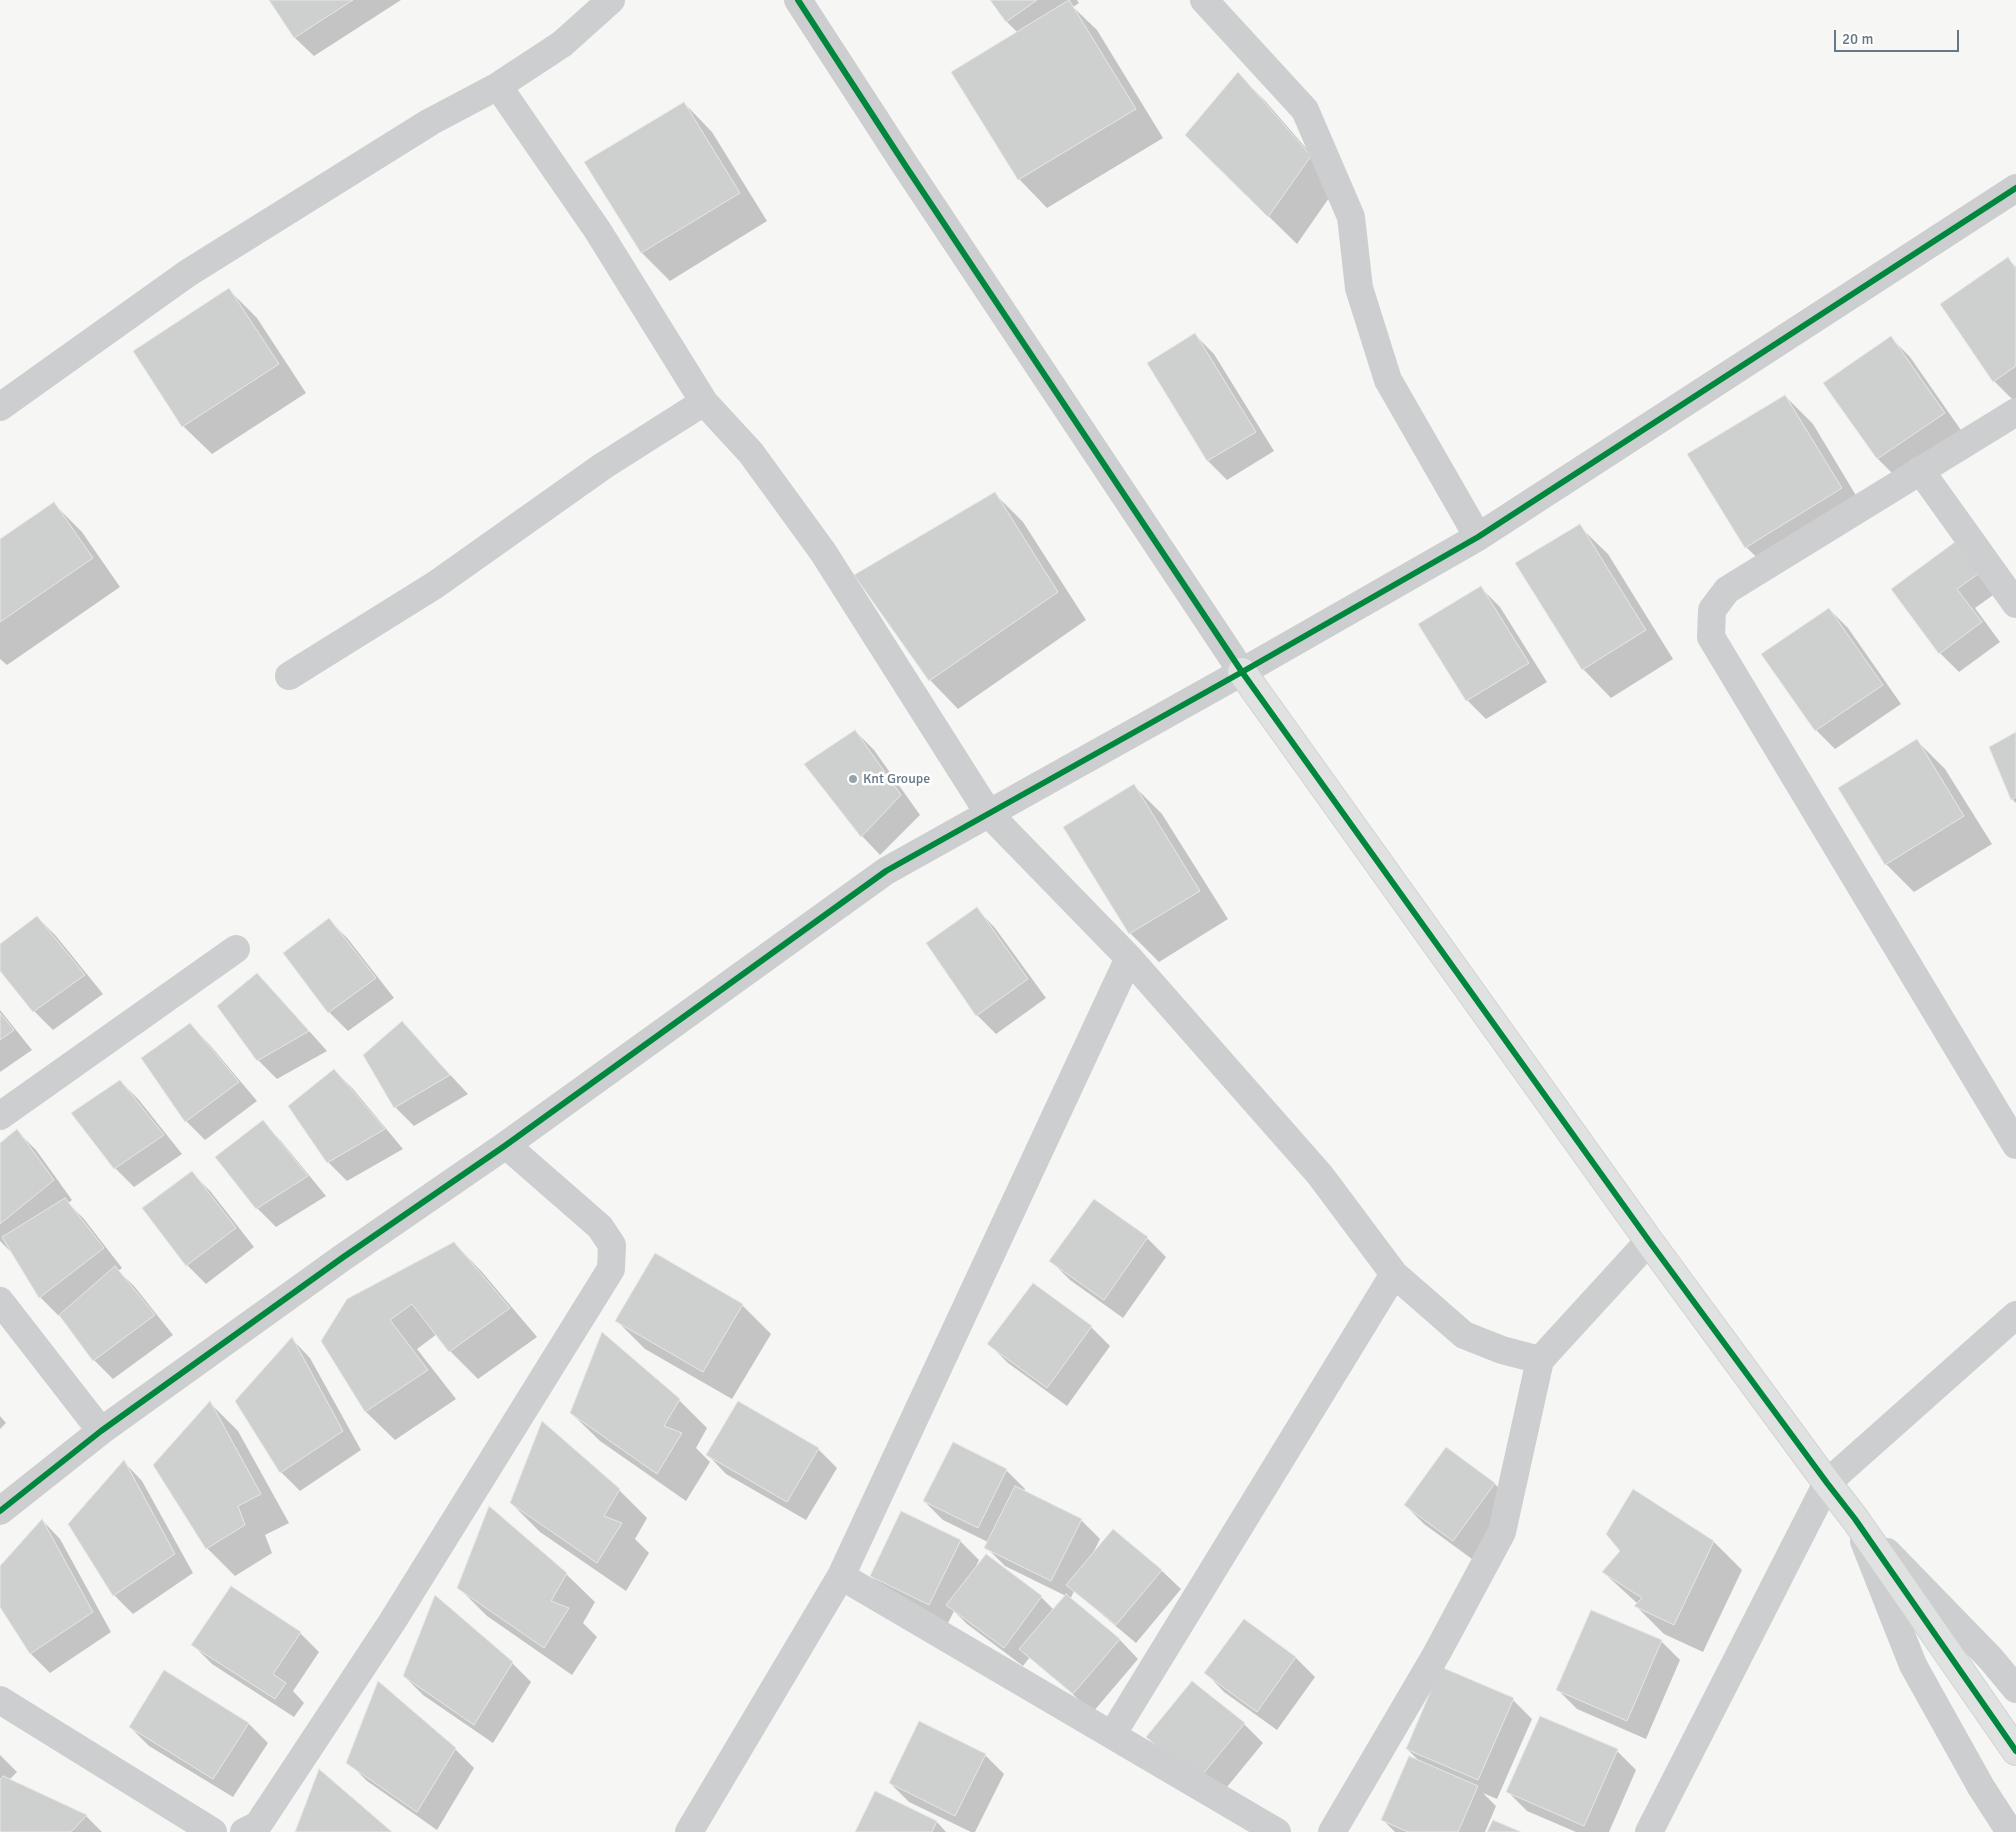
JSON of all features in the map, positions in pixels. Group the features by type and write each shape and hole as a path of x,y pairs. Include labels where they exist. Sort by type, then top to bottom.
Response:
{"street":[{"path":"0,406 188,273 430,122 498,86 562,44 610,0"},
{"path":"798,0 905,165 1242,672 1649,1241 1827,1484 1855,1519 2016,1751"},
{"path":"1204,0 1305,110 1351,217 1359,288 1388,380 1478,537"},
{"path":"498,86 598,231 704,402 751,453 823,552 989,814 1129,958 1320,1175 1394,1274 1464,1335 1502,1350 1540,1360"},
{"path":"0,1511 101,1431 342,1258 506,1145 886,871 1242,672 1478,537 2016,188"},
{"path":"289,676 434,586 603,466 704,402"},
{"path":"2016,412 1727,590 1712,610 1711,637 2016,1145"},
{"path":"1920,470 2016,604"},
{"path":"0,1116 236,949"},
{"path":"689,1832 841,1576 1129,958"},
{"path":"244,1832 258,1825 392,1622 611,1269 612,1245 600,1227 506,1145"},
{"path":"1332,1832 1437,1653 1502,1532 1540,1360 1649,1241"},
{"path":"1112,1735 1394,1274"},
{"path":"0,1301 101,1431"},
{"path":"1649,1832 1827,1484 2016,1315"},
{"path":"1855,1519 1991,1659 2016,1689"},
{"path":"1855,1519 1912,1665 1981,1787 2010,1832"},
{"path":"841,1576 1277,1832"},
{"path":"0,1700 213,1832"}],"building":[{"path":"269,0 353,0 294,38"},
{"path":"990,0 1037,0 1006,22"},
{"path":"1069,0 1136,109 1018,180 951,72"},
{"path":"1238,72 1311,156 1268,217 1185,135"},
{"path":"684,102 740,193 641,253 584,162"},
{"path":"2008,257 2016,269 2016,366 1993,382 1940,304"},
{"path":"229,288 279,364 182,427 133,351"},
{"path":"1195,333 1256,432 1207,461 1147,363"},
{"path":"1891,336 1945,413 1877,459 1823,383"},
{"path":"1785,395 1842,488 1745,548 1687,454"},
{"path":"995,492 1058,592 929,681 854,575"},
{"path":"54,502 93,558 0,622 0,539"},
{"path":"1580,524 1646,630 1582,670 1515,563"},
{"path":"1955,542 1978,574 1957,589 1982,622 1939,654 1891,589"},
{"path":"1481,586 1529,663 1466,701 1418,624"},
{"path":"1829,608 1883,685 1815,731 1761,654"},
{"name":"Knt Groupe","path":"855,730 901,795 861,837 804,764"},
{"path":"2016,732 2016,797 2011,800 1989,747"},
{"path":"1917,739 1964,816 1885,865 1838,788"},
{"path":"1134,784 1200,891 1129,934 1063,827"},
{"path":"977,907 1028,979 976,1016 926,943"},
{"path":"37,916 85,975 33,1012 0,971 0,944"},
{"path":"329,918 376,978 328,1013 283,953"},
{"path":"257,973 309,1031 257,1061 217,1006"},
{"path":"0,1013 14,1030 0,1040"},
{"path":"402,1021 450,1075 394,1108 363,1055"},
{"path":"190,1023 239,1082 185,1122 141,1058"},
{"path":"334,1069 385,1129 327,1163 288,1106"},
{"path":"120,1080 164,1135 114,1169 71,1113"},
{"path":"263,1120 308,1176 256,1209 215,1157"},
{"path":"17,1129 54,1180 0,1224 0,1143"},
{"path":"192,1171 236,1228 186,1266 142,1208"},
{"path":"65,1198 104,1248 39,1298 2,1237"},
{"path":"1094,1199 1148,1237 1104,1300 1049,1261"},
{"path":"454,1242 510,1308 449,1352 412,1304 390,1320 428,1370 365,1412 321,1341 347,1299"},
{"path":"655,1253 743,1304 703,1372 615,1321"},
{"path":"115,1266 155,1315 93,1361 59,1315"},
{"path":"1033,1283 1092,1326 1047,1388 987,1344"},
{"path":"602,1332 680,1399 664,1426 682,1433 657,1474 570,1413"},
{"path":"292,1337 343,1431 280,1473 235,1401"},
{"path":"210,1401 261,1494 238,1506 245,1525 206,1549 153,1465"},
{"path":"738,1401 819,1448 787,1502 706,1455"},
{"path":"542,1421 620,1489 604,1516 622,1523 597,1563 510,1503"},
{"path":"953,1442 1007,1469 978,1528 923,1501"},
{"path":"1446,1447 1495,1483 1453,1541 1404,1505"},
{"path":"124,1460 175,1554 113,1596 68,1524"},
{"path":"1015,1486 1082,1519 1051,1581 984,1548"},
{"path":"1633,1489 1714,1541 1674,1625 1634,1606 1642,1598 1602,1572 1620,1551 1606,1534"},
{"path":"489,1506 567,1573 551,1601 569,1608 544,1648 457,1588"},
{"path":"901,1511 961,1540 929,1605 870,1576"},
{"path":"42,1519 93,1612 30,1654 0,1607 0,1566"},
{"path":"1113,1529 1162,1570 1116,1625 1066,1585"},
{"path":"986,1554 1042,1596 1004,1648 946,1605"},
{"path":"231,1586 301,1632 273,1674 286,1683 275,1699 191,1645"},
{"path":"1066,1594 1120,1639 1073,1694 1019,1649"},
{"path":"435,1595 513,1662 474,1725 403,1676"},
{"path":"1591,1610 1662,1640 1627,1721 1556,1690"},
{"path":"1244,1619 1296,1657 1257,1712 1204,1673"},
{"path":"1441,1667 1514,1698 1478,1780 1406,1749"},
{"path":"164,1670 249,1723 213,1779 129,1727"},
{"path":"378,1681 456,1748 417,1812 346,1763"},
{"path":"1192,1681 1245,1723 1198,1780 1146,1737"},
{"path":"1540,1716 1618,1749 1584,1826 1506,1792"},
{"path":"919,1721 986,1754 955,1816 889,1783"},
{"path":"1409,1756 1478,1786 1458,1832 1408,1832 1381,1820"},
{"path":"319,1769 392,1832 295,1832"},
{"path":"3,1776 87,1815 71,1832 0,1832 0,1780"},
{"path":"875,1791 937,1821 932,1832 855,1832"},
{"path":"1493,1820 1521,1832 1487,1832"}],"cycle path":[{"path":"0,1511 101,1431 342,1258 506,1145 886,871 1242,672 905,165 798,0"},
{"path":"2016,188 1478,537 1242,672 1649,1241 1855,1519 2016,1751"}],"place":[{"name":"Knt Groupe","path":"853,779"}]}
